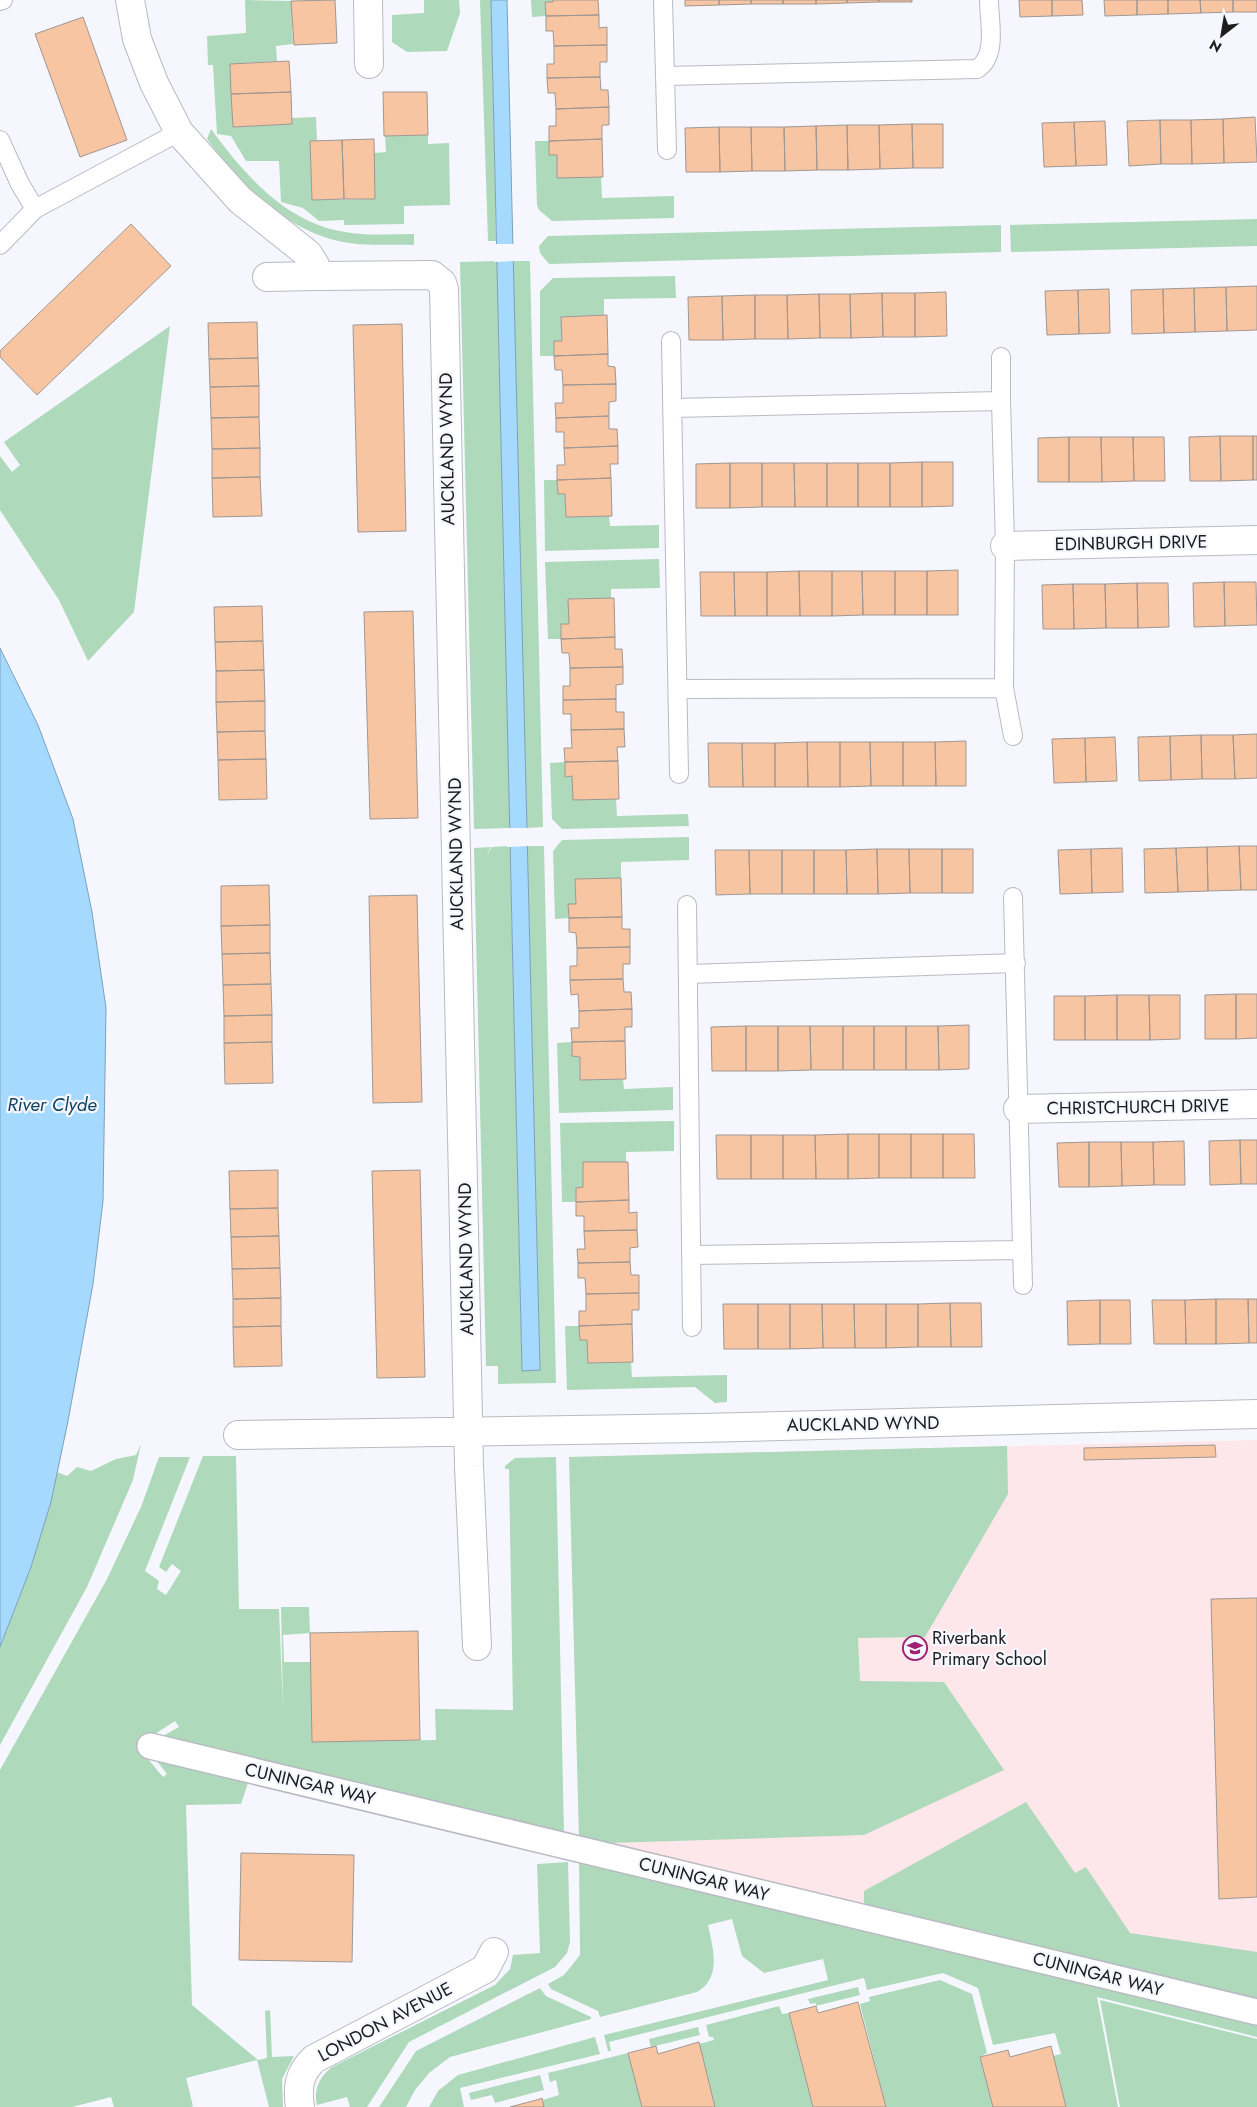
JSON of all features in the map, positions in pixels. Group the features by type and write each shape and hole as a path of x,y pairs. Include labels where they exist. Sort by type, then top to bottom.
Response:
{"street":[{"path":"130,0 137,39 154,83 179,132 240,200 308,254 315,265 316,276 267,277"},
{"path":"368,0 369,64"},
{"name":"AUCKLAND WYND","path":"316,276 425,274 438,278 444,289 469,1431 477,1646"},
{"name":"EDINBURGH DRIVE","path":"1005,546 1257,540"},
{"name":"CHRISTCHURCH DRIVE","path":"1018,1110 1257,1104"},
{"name":"AUCKLAND WYND","path":"238,1436 1257,1414"},
{"name":"CUNINGAR WAY","path":"150,1746 1257,2012"},
{"name":"LONDON AVENUE","path":"300,2107 299,2083 302,2074 314,2059 485,1969 494,1952"}],"lane":[{"path":"663,0 668,150"},
{"path":"666,76 976,68 986,60 990,49 988,0"},
{"path":"0,245 35,209 179,132"},
{"path":"0,140 20,184 35,209"},
{"path":"671,341 679,774"},
{"path":"1001,357 1005,546 1004,688 1013,736"},
{"path":"673,408 1001,401"},
{"path":"678,689 1004,688"},
{"path":"1013,898 1023,1284"},
{"path":"687,905 692,1327"},
{"path":"689,974 1016,963"},
{"path":"691,1255 1022,1250"}],"shaded area":[{"name":"Riverbank Primary School","path":"1257,1440 1257,2003 579,1839 569,1457"}],"green space":[{"path":"245,0 291,1 293,44 276,46 277,61 230,64 233,127 292,124 292,118 316,117 317,141 310,141 312,200 375,199 374,153 386,152 385,136 428,135 428,144 449,143 450,205 404,206 404,224 344,225 344,220 319,221 303,208 281,202 279,161 246,161 231,136 217,134 213,65 208,65 207,36 246,33"},
{"path":"424,0 459,0 460,13 447,51 407,52 392,42 392,15 424,13"},
{"path":"480,0 491,0 496,241 488,241"},
{"path":"531,0 553,0 553,2 545,2 546,16 532,17"},
{"path":"211,129 252,179 285,207 304,218 324,227 345,232 414,234 414,245 349,243 327,238 306,230 286,219 235,174 207,139"},
{"path":"535,141 549,141 557,155 557,178 601,177 602,198 674,196 674,218 552,221 539,210 537,205"},
{"path":"1257,219 1257,246 1011,252 1010,225"},
{"path":"1001,225 1001,252 549,264 540,253 539,246 548,236"},
{"path":"497,261 510,828 474,829 460,262"},
{"path":"513,261 530,261 543,827 526,828"},
{"path":"675,276 676,298 604,299 604,315 561,317 562,341 554,356 540,356 540,291 553,278"},
{"path":"170,326 134,612 88,661 59,600 0,510 0,456 12,472 20,465 4,442"},
{"path":"544,480 557,480 558,494 565,494 566,517 609,516 610,526 659,525 659,548 545,551"},
{"path":"659,559 660,588 611,589 611,598 568,599 569,624 561,625 561,639 548,639 545,562"},
{"path":"565,762 565,777 572,776 616,799 617,816 688,814 689,826 562,829 552,819 550,763"},
{"path":"689,837 689,860 621,862 621,878 575,879 576,904 569,904 569,918 555,919 553,851 562,840"},
{"path":"510,846 522,1371 540,1370 527,846 544,846 556,1383 498,1384 498,1366 486,1366 474,848 491,847 486,856 492,847"},
{"path":"572,1042 572,1056 580,1057 580,1080 623,1079 624,1089 673,1087 673,1110 559,1113 557,1043"},
{"path":"674,1121 674,1151 626,1152 626,1162 583,1162 583,1187 576,1188 576,1202 562,1202 560,1123"},
{"path":"565,1326 579,1326 580,1340 587,1340 588,1363 631,1362 632,1377 727,1375 727,1402 715,1403 695,1387 567,1390"},
{"path":"141,1444 133,1480 87,1587 0,1745 0,1647 31,1567 57,1472 67,1476 77,1467 91,1471 116,1459 136,1455"},
{"path":"1007,1446 1008,1494 925,1637 858,1638 860,1681 944,1682 1004,1770 864,1835 608,1843 608,1846 579,1839 569,1457"},
{"path":"203,1456 236,1456 239,1609 279,1609 283,1709 281,1607 309,1607 310,1633 283,1635 284,1662 311,1662 313,1742 436,1740 435,1709 513,1710 509,1469 505,1469 505,1466 515,1458 556,1457 564,1835 163,1736 179,1727 175,1721 152,1736 148,1759 163,1777 167,1774 156,1760 249,1780 241,1804 186,1805 192,2005 258,2060 267,2058 265,2011 270,2010 272,2057 294,2056 282,2079 283,2107 269,2107 257,2060 186,2078 193,2106 191,2107 114,2107 111,2097 72,2107 0,2107 0,1770 107,1579 141,1507 159,1457 190,1457 145,1571 159,1581 157,1589 166,1595 181,1571 172,1564 166,1572 159,1567"},
{"path":"1026,1802 1075,1873 1086,1867 1130,1933 1257,1952 1257,2003 864,1908 864,1891"},
{"path":"579,1859 1257,2021 1257,2037 1097,1997 1118,2107 1066,2107 1053,2056 1061,2054 1055,2033 993,2045 978,1988 943,1973 867,1990 864,1978 609,2042 611,2051 608,2051 604,2035 828,1980 823,1959 764,1973 742,1956 732,1919 708,1925 714,1962 713,1971 705,1986 697,1992 600,2017 598,2011 551,1989 548,1984 564,1975 580,1955"},
{"path":"568,1862 570,1942 567,1953 555,1967 409,2042 367,2107 350,2107 347,2097 317,2105 316,2094 318,2084 332,2067 495,1985 510,1969 513,1955 540,1953 537,1864"},
{"path":"940,1980 972,1994 987,2053 980,2057 993,2107 886,2107 860,2004 870,2001 869,1997"},
{"path":"858,1987 860,1995 816,2006 816,2003 810,2004 808,1999"},
{"path":"540,1988 546,1996 591,2017 591,2019 450,2057 429,2073 415,2090 406,2107 379,2107 416,2051"},
{"path":"1100,2000 1257,2039 1257,2107 1120,2107"},
{"path":"779,2006 782,2014 789,2013 813,2107 715,2107 699,2044 714,2040 713,2037 709,2037 706,2025"},
{"path":"698,2027 700,2035 651,2047 649,2039"},
{"path":"595,2037 600,2054 460,2088 464,2107 429,2107 438,2091 458,2075"},
{"path":"628,2053 642,2107 544,2107 543,2100 559,2095 556,2080 550,2082 548,2073"},
{"path":"540,2075 544,2090 495,2103 492,2095 471,2100 469,2093"}],"water":[{"path":"491,0 507,0 540,1370 522,1371"},
{"name":"River Clyde","path":"0,648 38,725 73,819 92,912 106,1008 103,1201 93,1284 51,1502 31,1567 0,1647"}],"pier":[{"path":"494,244 515,244 515,261 494,262"},
{"path":"507,828 529,828 529,846 507,847"}],"building":[{"path":"335,0 337,43 294,45 291,1"},
{"path":"553,0 598,0 599,15 546,16 545,2 553,2"},
{"path":"685,0 719,0 719,5 685,6"},
{"path":"719,0 751,0 751,4 719,5"},
{"path":"751,0 783,0 783,4 751,4"},
{"path":"783,0 816,0 816,4 783,4"},
{"path":"816,0 847,0 847,3 816,4"},
{"path":"847,0 879,0 879,2 847,3"},
{"path":"879,0 912,0 912,2 879,2"},
{"path":"1019,0 1052,0 1052,16 1020,17"},
{"path":"1052,0 1082,0 1083,15 1052,16"},
{"path":"1104,0 1137,0 1137,15 1105,16"},
{"path":"1137,0 1168,0 1168,14 1137,15"},
{"path":"1168,0 1200,0 1201,13 1168,14"},
{"path":"1200,0 1233,0 1233,12 1201,13"},
{"path":"1233,0 1257,0 1257,12 1233,12"},
{"path":"599,15 599,28 607,27 607,45 554,46 553,31 546,31 546,16"},
{"path":"83,17 127,140 80,157 35,34"},
{"path":"607,45 607,62 600,62 600,77 547,78 547,64 554,64 554,46"},
{"path":"289,61 291,92 231,94 230,64"},
{"path":"600,77 601,90 608,90 609,107 556,109 555,93 548,93 547,78"},
{"path":"291,92 292,124 233,127 231,94"},
{"path":"383,92 427,92 428,135 384,136"},
{"path":"609,107 609,125 602,125 602,139 549,141 549,126 556,126 556,109"},
{"path":"1255,117 1257,162 1224,163 1223,119"},
{"path":"1223,119 1224,163 1192,164 1191,120"},
{"path":"1160,120 1191,120 1192,164 1161,164"},
{"path":"1160,120 1161,164 1129,166 1127,121"},
{"path":"1105,121 1107,165 1076,166 1074,122"},
{"path":"1074,122 1076,166 1044,167 1042,123"},
{"path":"912,124 943,124 943,168 913,168"},
{"path":"912,124 913,168 880,169 879,125"},
{"path":"847,125 879,125 880,169 848,170"},
{"path":"847,125 848,170 817,170 816,126"},
{"path":"816,126 817,170 785,171 784,127"},
{"path":"719,127 751,127 752,171 720,172"},
{"path":"719,127 720,172 686,172 685,128"},
{"path":"751,127 784,127 785,171 752,171"},
{"path":"374,139 375,199 344,199 342,140"},
{"path":"602,139 603,177 557,178 557,155 549,155 549,141"},
{"path":"342,140 344,199 312,200 310,141"},
{"path":"131,224 171,266 37,395 0,357 0,351"},
{"path":"1257,286 1257,330 1227,331 1226,287"},
{"path":"1226,287 1227,331 1195,332 1194,288"},
{"path":"1194,288 1195,332 1164,333 1163,289"},
{"path":"1109,289 1110,333 1079,334 1078,290"},
{"path":"1163,289 1164,333 1132,334 1131,290"},
{"path":"1078,290 1079,334 1047,335 1045,291"},
{"path":"946,292 947,336 915,337 915,293"},
{"path":"882,293 915,293 915,337 883,337"},
{"path":"882,293 883,337 851,338 850,294"},
{"path":"819,294 850,294 851,338 820,338"},
{"path":"819,294 820,338 788,339 787,295"},
{"path":"755,295 787,295 788,339 755,339"},
{"path":"755,295 755,339 723,340 722,296"},
{"path":"722,296 723,340 689,340 688,297"},
{"path":"607,315 608,354 554,356 554,341 562,341 561,317"},
{"path":"257,322 258,358 209,359 208,323"},
{"path":"402,324 406,531 358,532 353,325"},
{"path":"608,354 608,366 615,367 616,384 563,385 562,370 555,370 554,356"},
{"path":"258,358 259,386 210,387 209,359"},
{"path":"616,384 616,401 609,402 609,416 556,418 555,403 563,403 563,385"},
{"path":"259,386 259,417 211,418 210,387"},
{"path":"609,416 609,429 617,429 618,446 564,448 564,432 556,432 556,418"},
{"path":"259,417 260,448 212,449 211,418"},
{"path":"1220,436 1253,436 1253,480 1221,481"},
{"path":"1220,436 1221,481 1190,481 1189,437"},
{"path":"1253,436 1257,436 1257,480 1253,480"},
{"path":"1069,437 1101,437 1102,482 1069,482"},
{"path":"1069,437 1069,482 1038,482 1038,438"},
{"path":"1101,437 1133,437 1134,481 1102,482"},
{"path":"1133,437 1164,437 1165,481 1134,481"},
{"path":"618,446 618,464 610,464 611,478 557,480 557,465 565,465 564,448"},
{"path":"260,448 260,477 212,478 212,449"},
{"path":"922,462 922,507 890,507 890,463"},
{"path":"922,462 953,462 953,506 922,507"},
{"path":"730,463 730,508 696,508 696,464"},
{"path":"730,463 762,463 762,507 730,508"},
{"path":"762,463 794,463 795,507 762,507"},
{"path":"794,463 827,463 827,507 795,507"},
{"path":"827,463 858,463 858,507 827,507"},
{"path":"858,463 890,463 890,507 858,507"},
{"path":"260,477 262,516 213,517 212,478"},
{"path":"611,478 612,516 566,517 565,494 558,494 557,480"},
{"path":"958,570 958,615 927,615 927,571"},
{"path":"799,571 832,571 832,616 800,616"},
{"path":"799,571 800,616 767,616 767,572"},
{"path":"832,571 862,571 863,615 832,616"},
{"path":"862,571 895,571 895,615 863,615"},
{"path":"895,571 927,571 927,615 895,615"},
{"path":"700,572 734,572 735,616 701,616"},
{"path":"734,572 767,572 767,616 735,616"},
{"path":"1224,582 1256,582 1257,625 1225,626"},
{"path":"1224,582 1225,626 1194,627 1193,583"},
{"path":"1137,583 1168,583 1169,627 1138,628"},
{"path":"1137,583 1138,628 1106,628 1105,584"},
{"path":"1073,584 1105,584 1106,628 1074,629"},
{"path":"1073,584 1074,629 1043,629 1042,585"},
{"path":"614,598 615,637 561,639 561,624 569,624 568,599"},
{"path":"262,606 263,641 215,642 214,607"},
{"path":"413,611 418,818 370,819 364,612"},
{"path":"615,637 615,649 622,649 623,667 570,668 569,653 562,653 561,639"},
{"path":"263,641 264,670 216,671 215,642"},
{"path":"623,667 623,684 616,685 616,699 563,700 563,686 570,686 570,668"},
{"path":"264,670 265,701 216,702 216,671"},
{"path":"616,699 616,712 624,712 624,729 571,730 571,714 563,714 563,700"},
{"path":"265,701 265,731 217,732 216,702"},
{"path":"624,729 625,747 617,747 618,761 565,762 564,748 572,748 571,730"},
{"path":"265,731 266,759 218,760 217,732"},
{"path":"1257,734 1257,778 1235,779 1233,735"},
{"path":"1201,735 1233,735 1235,779 1202,779"},
{"path":"1201,735 1202,779 1171,780 1170,736"},
{"path":"1170,736 1171,780 1139,781 1138,737"},
{"path":"1115,737 1117,781 1086,782 1085,738"},
{"path":"1085,738 1086,782 1054,783 1052,739"},
{"path":"966,741 966,786 936,786 935,742"},
{"path":"807,742 840,742 840,787 808,787"},
{"path":"807,742 808,787 775,787 775,743"},
{"path":"840,742 870,742 871,786 840,787"},
{"path":"870,742 903,742 903,786 871,786"},
{"path":"903,742 935,742 936,786 903,786"},
{"path":"708,743 742,743 743,787 709,787"},
{"path":"742,743 775,743 775,787 743,787"},
{"path":"266,759 267,799 219,800 218,760"},
{"path":"618,761 619,799 573,800 572,776 565,777 565,762"},
{"path":"1239,846 1257,846 1257,890 1241,890"},
{"path":"1239,846 1241,890 1208,891 1207,847"},
{"path":"1207,847 1208,891 1178,892 1176,848"},
{"path":"1122,848 1123,892 1092,893 1091,849"},
{"path":"1176,848 1178,892 1145,893 1144,849"},
{"path":"877,849 909,849 910,893 878,894"},
{"path":"877,849 878,894 847,894 846,850"},
{"path":"909,849 942,849 942,893 910,893"},
{"path":"942,849 973,849 973,893 942,893"},
{"path":"1091,849 1092,893 1060,894 1058,850"},
{"path":"715,850 749,850 750,894 716,895"},
{"path":"749,850 782,850 782,894 750,894"},
{"path":"782,850 814,850 814,894 782,894"},
{"path":"814,850 846,850 847,894 814,894"},
{"path":"621,878 622,917 569,918 568,904 576,904 575,879"},
{"path":"269,885 270,925 221,926 221,886"},
{"path":"417,895 422,1102 373,1103 369,896"},
{"path":"622,917 622,929 630,929 630,947 577,948 576,933 569,932 569,918"},
{"path":"270,925 270,953 222,954 221,926"},
{"path":"630,947 630,964 623,964 623,979 570,980 570,966 577,966 577,948"},
{"path":"270,953 271,984 223,985 222,954"},
{"path":"623,979 624,992 631,992 632,1009 579,1011 578,994 571,995 570,980"},
{"path":"271,984 272,1015 224,1016 223,985"},
{"path":"1236,994 1257,994 1257,1038 1236,1039"},
{"path":"1236,994 1236,1039 1205,1039 1205,995"},
{"path":"1117,995 1149,995 1150,1040 1117,1040"},
{"path":"1117,995 1117,1040 1085,1040 1085,996"},
{"path":"1149,995 1180,995 1180,1039 1150,1040"},
{"path":"1054,996 1085,996 1085,1040 1054,1040"},
{"path":"632,1009 632,1027 625,1027 625,1041 572,1042 571,1028 579,1028 579,1011"},
{"path":"272,1015 272,1042 224,1043 224,1016"},
{"path":"969,1025 969,1069 939,1070 938,1026"},
{"path":"746,1026 778,1026 778,1071 746,1071"},
{"path":"746,1026 746,1071 712,1071 711,1027"},
{"path":"778,1026 810,1026 811,1070 778,1071"},
{"path":"810,1026 843,1026 843,1070 811,1070"},
{"path":"843,1026 874,1026 874,1070 843,1070"},
{"path":"874,1026 906,1026 906,1070 874,1070"},
{"path":"906,1026 938,1026 939,1070 906,1070"},
{"path":"625,1041 626,1079 580,1080 580,1057 572,1056 572,1042"},
{"path":"272,1042 273,1083 225,1084 224,1043"},
{"path":"848,1134 879,1134 879,1178 848,1179"},
{"path":"848,1134 848,1179 816,1179 815,1135"},
{"path":"879,1134 911,1134 911,1178 879,1178"},
{"path":"911,1134 943,1134 943,1178 911,1178"},
{"path":"943,1134 974,1134 975,1178 943,1178"},
{"path":"716,1135 751,1135 751,1179 717,1179"},
{"path":"751,1135 783,1135 783,1179 751,1179"},
{"path":"783,1135 815,1135 816,1179 783,1179"},
{"path":"1240,1140 1257,1140 1257,1184 1241,1184"},
{"path":"1240,1140 1241,1184 1210,1185 1209,1141"},
{"path":"1184,1141 1185,1185 1154,1185 1153,1142"},
{"path":"1089,1142 1121,1142 1122,1186 1089,1187"},
{"path":"1089,1142 1089,1187 1059,1187 1057,1143"},
{"path":"1121,1142 1153,1142 1154,1185 1122,1186"},
{"path":"583,1162 628,1162 629,1200 576,1202 576,1188 583,1187"},
{"path":"278,1170 278,1208 230,1209 229,1171"},
{"path":"420,1170 425,1377 377,1378 372,1171"},
{"path":"629,1200 629,1213 637,1212 637,1230 584,1231 584,1216 576,1216 576,1202"},
{"path":"278,1208 279,1236 231,1237 230,1209"},
{"path":"637,1230 638,1247 630,1248 630,1262 578,1263 577,1249 585,1249 584,1231"},
{"path":"279,1236 280,1268 232,1269 231,1237"},
{"path":"630,1262 631,1275 639,1275 639,1293 586,1294 585,1278 578,1278 578,1263"},
{"path":"280,1268 281,1298 233,1299 232,1269"},
{"path":"639,1293 639,1310 632,1310 632,1324 579,1326 579,1311 586,1311 586,1294"},
{"path":"281,1298 281,1326 233,1327 233,1299"},
{"path":"1216,1299 1248,1299 1249,1343 1216,1344"},
{"path":"1216,1299 1216,1344 1186,1344 1185,1300"},
{"path":"1248,1299 1257,1299 1257,1343 1249,1343"},
{"path":"1100,1300 1130,1300 1131,1344 1100,1344"},
{"path":"1100,1300 1100,1344 1068,1345 1067,1301"},
{"path":"1152,1300 1185,1300 1186,1344 1154,1344"},
{"path":"950,1303 981,1303 982,1347 951,1347"},
{"path":"950,1303 951,1347 918,1347 918,1304"},
{"path":"723,1304 758,1304 758,1349 724,1349"},
{"path":"758,1304 790,1304 790,1349 758,1349"},
{"path":"790,1304 822,1304 823,1348 790,1349"},
{"path":"822,1304 854,1304 855,1348 823,1348"},
{"path":"854,1304 886,1304 886,1348 855,1348"},
{"path":"886,1304 918,1304 918,1347 886,1348"},
{"path":"632,1324 633,1362 588,1363 587,1340 580,1340 579,1326"},
{"path":"281,1326 282,1366 234,1367 233,1327"},
{"path":"1215,1445 1216,1457 1084,1460 1084,1448"},
{"path":"1257,1598 1257,1897 1219,1899 1211,1599"},
{"path":"418,1631 420,1740 312,1742 310,1633"},
{"path":"241,1853 354,1855 352,1962 239,1960"},
{"path":"858,2002 886,2107 813,2107 789,2013 816,2006 818,2013"},
{"path":"699,2042 715,2107 642,2107 628,2053 656,2046 658,2054"},
{"path":"1051,2046 1066,2107 993,2107 980,2057 1008,2050 1010,2057"},
{"path":"542,2098 544,2107 510,2107 540,2099"}],"place":[{"name":"Riverbank Primary School","path":"915,1648"}]}
